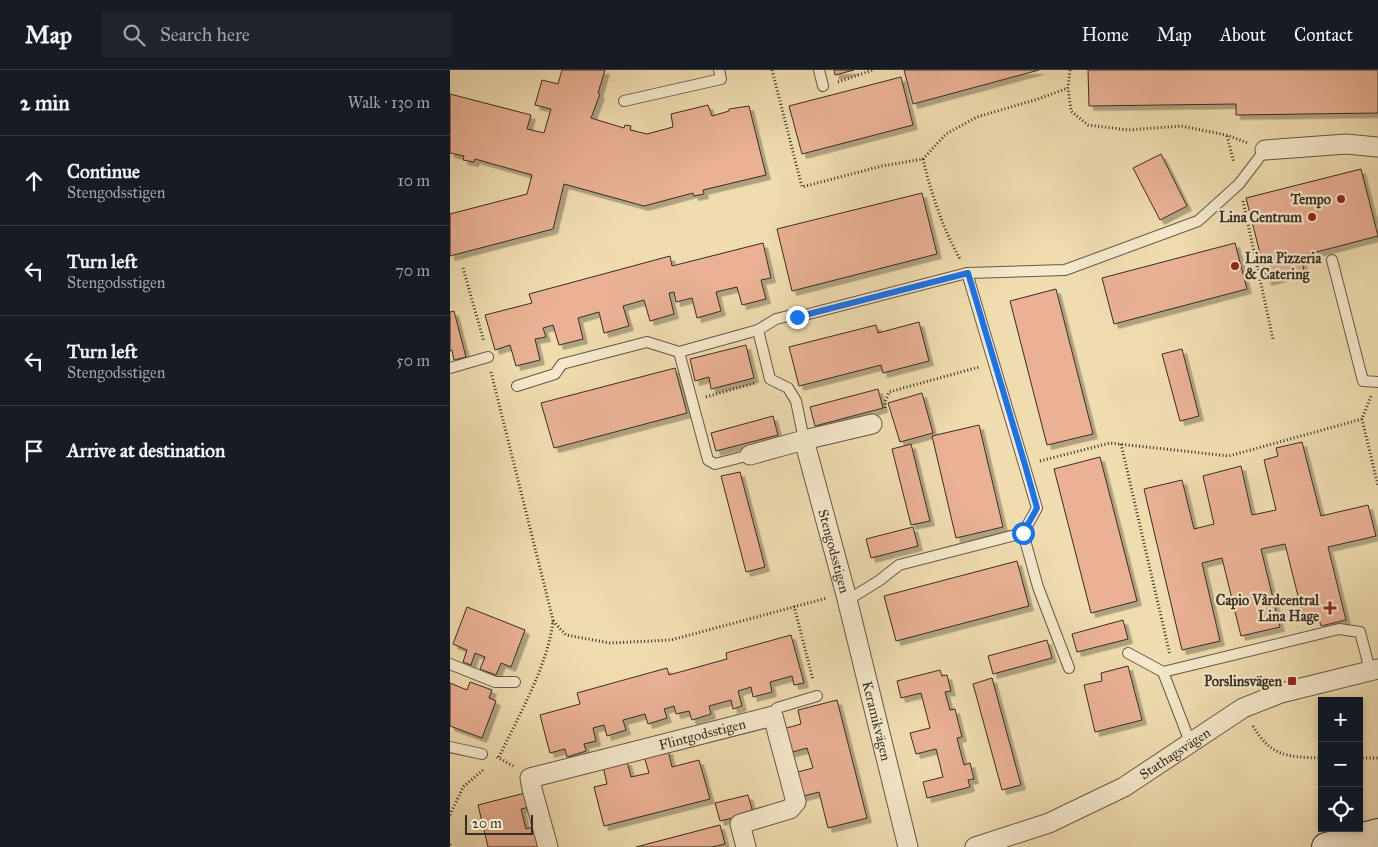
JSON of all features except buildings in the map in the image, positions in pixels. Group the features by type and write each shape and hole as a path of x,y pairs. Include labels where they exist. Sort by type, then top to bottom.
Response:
{"street":[{"path":"1265,150 1346,144 1378,147"},
{"path":"750,455 872,424"},
{"name":"Stengodsstigen","path":"804,440 846,595"},
{"name":"Keramikvägen","path":"846,595 908,847"},
{"name":"Stathagsvägen","path":"975,847 1049,823 1124,787 1243,708 1281,693 1374,670"},
{"path":"746,847 740,824 790,809 796,802 773,716"},
{"name":"Flintgodsstigen","path":"548,847 530,778 773,716"},
{"path":"1326,847 1378,833"}],"lane":[{"path":"624,102 721,79 719,70"},
{"path":"819,70 823,86"},
{"path":"517,386 555,374 562,364 647,342 679,352 758,330 776,319 792,315 797,317 968,273 1065,270 1198,221 1239,184 1265,150"},
{"path":"1332,260 1363,381 1377,382"},
{"path":"968,273 1037,508 1023,533 1038,587 1069,668"},
{"path":"758,330 770,379"},
{"path":"679,352 708,460 715,464 750,455"},
{"path":"450,368 488,357"},
{"name":"Stengodsstigen","path":"770,379 788,388 796,401 804,440"},
{"name":"Stengodsstigen","path":"846,595 856,595 899,565 1023,533"},
{"path":"1163,672 1173,668 1339,629 1360,632 1374,670"},
{"path":"1128,653 1163,672 1190,742"},
{"path":"450,664 495,682 515,682"},
{"path":"773,716 777,708 817,696"},
{"path":"450,747 482,754"}],"path":[{"path":"772,70 802,187 882,166 923,160 946,134 977,117 1068,88"},
{"path":"823,86 873,70"},
{"path":"1070,70 1068,88 1071,111 1088,126 1128,130 1181,126 1226,135 1265,150"},
{"path":"1226,135 1239,184 1273,339"},
{"path":"923,160 933,195 954,248 968,273"},
{"path":"463,268 488,357 494,392 553,620 552,634 533,685 499,757 492,763"},
{"path":"872,424 878,421 882,414 889,392 994,363"},
{"path":"692,401 770,379"},
{"path":"1377,382 1362,419 1378,486"},
{"path":"1025,465 1110,443 1229,456 1362,419"},
{"path":"1121,444 1173,668"},
{"path":"553,620 566,635 610,643 671,640 823,598 846,595"},
{"path":"794,606 817,696"},
{"path":"1243,708 1258,734 1269,748 1285,754 1318,758"},
{"path":"1363,758 1378,758"},
{"path":"450,815 463,786 485,769"}],"place":[{"name":"Tempo","path":"1341,199"},
{"name":"Lina Centrum","path":"1312,217"},
{"name":"Lina Pizzeria & Catering","path":"1235,266"},
{"name":"Capio Vårdcentral Lina Hage","path":"1330,608"},
{"name":"Porslinsvägen","path":"1292,681"}],"route":[{"path":"797,317 968,273 1037,508 1023,533"}]}
